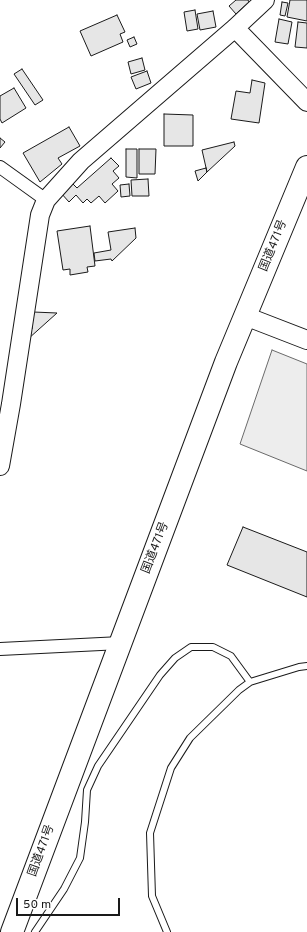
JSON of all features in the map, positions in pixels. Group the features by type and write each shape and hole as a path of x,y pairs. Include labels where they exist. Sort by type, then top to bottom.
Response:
{"highway":[{"name":"国道471号","path":"12,932 226,362 307,167"}],"street":[{"path":"0,466 6,404 40,215 46,200 81,161 266,0"},
{"path":"235,28 307,102"},
{"path":"1,169 46,200"},
{"path":"245,316 307,340"},
{"path":"0,649 121,643"}],"lane":[{"path":"35,932 64,890 80,858 85,822 87,790 98,766 160,675 175,658 192,647 213,647 231,656 250,682"},
{"path":"167,932 152,896 150,833 171,768 190,738 233,694 250,682 307,666"}],"shaded area":[{"path":"272,350 307,364 307,471 240,444"}],"building":[{"path":"236,0 248,0 249,2 236,14 229,6"},
{"path":"290,0 307,0 307,21 287,17"},
{"path":"282,2 288,3 285,16 280,15"},
{"path":"195,10 198,29 187,31 184,12"},
{"path":"213,11 216,27 200,30 197,14"},
{"path":"117,15 125,32 120,34 123,42 91,56 80,31"},
{"path":"279,19 292,22 288,44 275,42"},
{"path":"298,22 307,23 307,48 295,47"},
{"path":"134,37 137,44 130,47 127,40"},
{"path":"142,58 145,70 131,74 128,62"},
{"path":"22,69 43,100 35,105 14,74"},
{"path":"147,71 151,83 136,89 131,77"},
{"path":"252,80 265,83 259,123 231,119 236,91 250,93"},
{"path":"14,88 26,108 2,123 0,119 0,96"},
{"path":"164,114 193,115 193,146 164,146"},
{"path":"69,127 80,146 58,158 62,164 40,182 23,153"},
{"path":"0,138 5,142 0,148"},
{"path":"234,142 235,146 207,172 202,150"},
{"path":"126,149 137,149 137,178 126,177"},
{"path":"139,149 156,149 155,174 139,174"},
{"path":"111,158 119,166 113,171 119,178 112,184 118,191 105,203 99,196 91,203 87,199 83,203 76,195 69,202 61,193 72,183 77,188"},
{"path":"206,168 207,172 198,181 195,171"},
{"path":"148,179 149,196 132,196 131,180"},
{"path":"129,184 130,196 121,197 120,185"},
{"path":"90,226 95,266 87,267 88,272 70,275 70,269 63,270 57,231"},
{"path":"135,228 136,238 112,261 111,259 95,261 94,253 111,250 108,232"},
{"path":"33,312 57,313 28,339 30,329 32,329"},
{"path":"243,527 307,552 307,597 227,565"}]}
